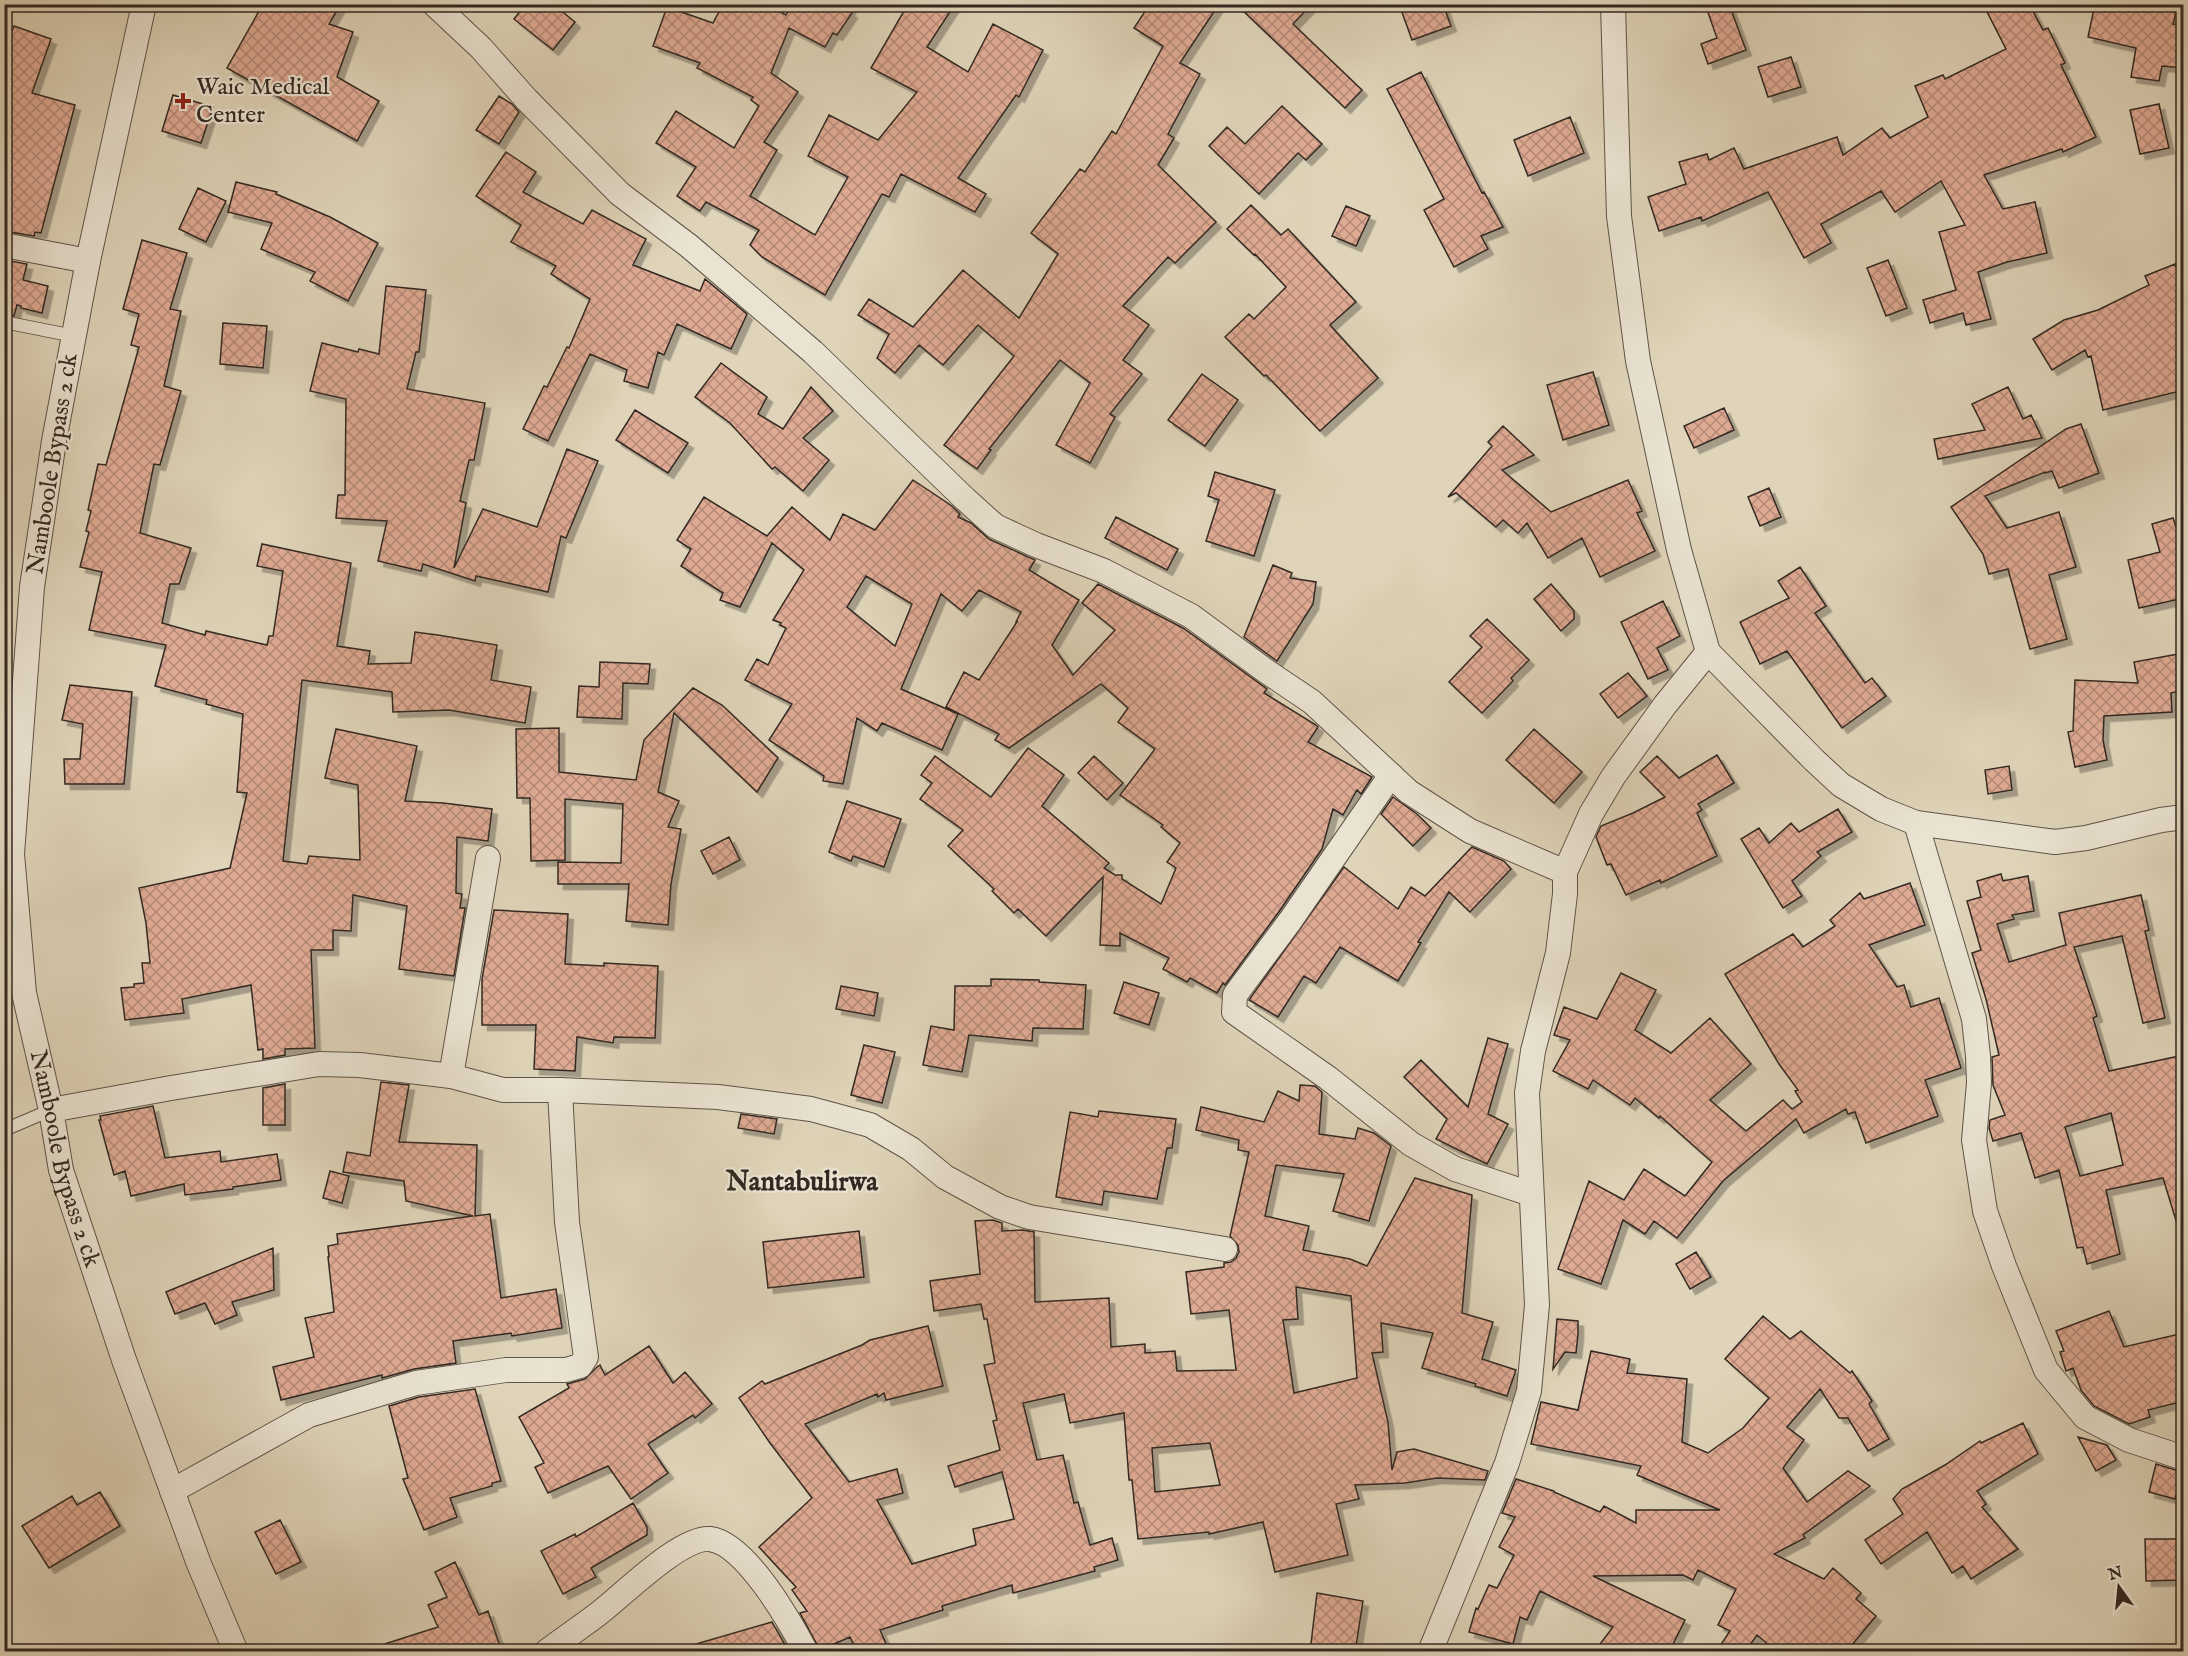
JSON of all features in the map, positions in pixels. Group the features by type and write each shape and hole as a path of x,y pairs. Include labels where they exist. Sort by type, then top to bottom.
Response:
{"street":[{"name":"Namboole Bypass 2 ck","path":"144,4 88,261 54,441 32,587 12,854 24,993 51,1110 61,1170 124,1360 199,1564 236,1652"},
{"path":"434,4 481,48 526,100 620,194 689,246 813,352 995,526 1036,545 1104,571 1191,616 1312,702 1409,792 1470,831 1565,872"},
{"path":"1613,4 1619,216 1638,361 1679,550 1708,652 1841,785 1881,809 1916,823 2055,842 2086,838 2184,817"},
{"path":"4,245 88,261"},
{"path":"1430,1652 1507,1463 1529,1391 1537,1305 1527,1093 1533,1051 1558,953 1565,894 1565,872 1591,814 1613,777 1665,705 1708,652"},
{"path":"1391,775 1290,921 1235,994 1234,1012 1328,1078 1411,1144 1455,1168 1531,1194"},
{"path":"1916,823 1974,1019 1979,1083 1974,1140 1984,1211 2046,1370 2085,1417 2129,1440 2184,1458"},
{"path":"451,1076 488,858"},
{"path":"51,1110 320,1064 360,1065 451,1076 503,1090 560,1090 718,1097 811,1109 870,1125 911,1149 945,1177 1000,1207 1029,1217 1225,1250"},
{"path":"172,1491 309,1415 416,1383 506,1370 566,1370 580,1366 586,1357 567,1222 560,1090"},
{"path":"546,1652 599,1614 674,1552 694,1542 710,1539 726,1545 746,1562 784,1613 806,1652"}],"lane":[{"path":"4,322 74,336"},
{"path":"4,1130 51,1110"}],"building":[{"path":"263,4 341,4 329,24 353,32 337,77 379,101 357,141 227,68"},
{"path":"526,4 553,4 575,22 553,50 514,19"},
{"path":"723,4 766,4 786,15 792,4 852,4 849,11 852,13 837,35 833,33 825,47 789,28 771,73 798,92 764,142 777,150 750,196 815,235 848,177 808,156 829,115 878,140 917,92 871,68 908,4 955,4 927,47 968,72 993,24 1043,50 1019,97 1016,95 958,178 986,194 975,212 901,174 889,197 882,194 825,295 762,257 750,245 759,230 706,202 700,211 677,196 696,167 656,143 676,111 734,148 759,106 751,100 753,97 697,68 700,63 653,46 667,7 713,23"},
{"path":"1150,4 1219,4 1180,63 1200,74 1168,134 1174,138 1158,165 1216,222 1175,263 1168,257 1123,306 1149,325 1123,360 1142,374 1110,414 1115,417 1090,463 1056,445 1090,383 1060,360 989,449 991,450 977,469 944,445 1014,356 978,325 943,365 919,345 895,373 877,358 889,334 858,315 869,299 913,327 963,270 1019,318 1058,254 1031,233 1080,169 1085,172 1112,131 1116,134 1163,46 1134,28"},
{"path":"1236,4 1312,4 1293,24 1362,90 1345,108"},
{"path":"1399,4 1443,4 1451,26 1412,40"},
{"path":"1705,4 1729,4 1746,50 1708,64 1701,44 1717,38"},
{"path":"1983,4 2029,4 2043,30 2048,28 2065,63 2061,65 2096,137 2063,152 2062,149 1984,175 2003,209 2035,202 2047,253 2007,262 1978,272 1991,319 1966,325 1963,313 1930,323 1923,300 1956,290 1939,232 1965,225 1941,181 1895,212 1881,191 1821,224 1831,243 1804,258 1768,192 1702,221 1701,217 1659,231 1648,197 1686,184 1679,162 1707,154 1709,160 1734,148 1744,169 1837,137 1843,155 1882,128 1890,138 1928,117 1915,86 1943,75 1945,79 2006,49"},
{"path":"2095,4 2145,4 2176,12 2173,24 2184,25 2184,68 2162,66 2159,81 2131,77 2136,48 2088,37"},
{"path":"14,26 51,39 32,93 75,105 41,233 35,232 34,236 4,231 4,50"},
{"path":"1791,57 1801,87 1768,97 1758,67"},
{"path":"1421,72 1482,193 1484,192 1503,227 1481,236 1488,249 1454,267 1424,210 1444,199 1387,89"},
{"path":"173,95 213,107 201,143 162,131"},
{"path":"499,96 512,104 519,112 499,144 476,130"},
{"path":"2159,104 2169,148 2140,154 2130,110"},
{"path":"1282,106 1322,144 1306,160 1298,153 1259,194 1209,146 1227,127 1245,144"},
{"path":"1570,117 1584,153 1528,176 1514,140"},
{"path":"506,152 536,172 523,192 583,224 592,210 646,239 633,265 700,291 705,279 747,314 731,349 677,324 664,355 658,352 648,388 624,381 627,370 590,354 548,441 523,429 544,386 547,387 567,347 569,348 590,299 551,274 556,266 511,242 521,225 476,196"},
{"path":"236,182 277,192 276,194 330,217 378,243 348,301 310,281 315,272 261,249 272,223 228,212"},
{"path":"198,188 226,201 206,242 179,229"},
{"path":"1251,205 1281,235 1288,229 1356,302 1330,325 1378,378 1320,431 1266,375 1264,376 1225,337 1249,314 1254,319 1286,287 1255,254 1227,229"},
{"path":"1346,206 1370,216 1356,246 1332,236"},
{"path":"142,240 187,253 170,309 181,311 164,386 181,391 160,465 154,464 140,533 191,548 179,584 170,584 162,623 205,635 206,631 267,645 269,636 273,636 283,571 257,566 262,544 351,563 337,646 370,651 368,664 411,663 415,632 438,635 497,645 491,680 531,687 525,723 449,710 393,712 392,692 302,680 283,861 307,864 309,856 360,860 358,785 325,778 336,729 417,746 405,801 492,809 488,841 457,837 456,893 462,894 460,908 465,908 454,976 399,969 407,906 353,895 351,931 333,930 333,950 311,950 315,1048 285,1049 285,1055 263,1059 263,1049 258,1050 251,985 182,999 184,1013 125,1020 121,988 144,983 142,963 150,963 146,923 139,888 230,868 247,793 237,792 243,714 206,704 207,700 155,686 166,645 89,630 102,572 80,567 89,532 86,531 91,511 88,510 98,464 106,465 139,347 131,345 139,314 123,309"},
{"path":"4,260 27,264 23,280 48,286 42,313 17,305 14,316 4,314"},
{"path":"1888,260 1907,308 1886,316 1867,268"},
{"path":"2175,264 2184,285 2184,390 2103,410 2091,356 2088,357 2085,350 2052,370 2033,339 2064,320 2098,310 2149,285 2145,276"},
{"path":"386,286 426,290 419,352 416,352 407,389 485,403 474,460 469,460 460,501 466,503 454,568 483,509 537,527 567,449 598,461 566,538 561,536 548,592 476,576 475,581 423,564 421,571 378,561 387,521 336,518 338,495 345,495 346,399 310,391 322,343 358,352 359,349 379,354"},
{"path":"223,323 267,326 263,368 220,364"},
{"path":"721,363 767,397 758,414 783,429 811,387 833,411 803,438 829,460 803,491 775,467 772,469 730,423 695,397"},
{"path":"1593,372 1609,425 1563,440 1547,385"},
{"path":"1202,374 1238,400 1205,446 1168,420"},
{"path":"2008,387 2023,419 2031,415 2042,438 1938,459 1934,439 1985,430 1972,404"},
{"path":"1724,408 1734,430 1694,448 1684,426"},
{"path":"635,410 688,443 668,473 616,440"},
{"path":"2081,424 2099,473 2059,488 2052,471 2045,472 1985,496 2007,528 2059,512 2076,567 2049,575 2067,639 2030,649 2008,569 1989,574 1983,554 1951,507 2066,429"},
{"path":"1503,426 1534,455 1502,470 1551,512 1628,480 1642,511 1637,513 1655,551 1600,577 1582,538 1548,558 1527,523 1518,533 1503,520 1496,527 1456,493 1448,497 1492,446 1488,442"},
{"path":"1215,472 1275,490 1254,556 1206,541 1219,500 1208,496"},
{"path":"913,480 952,506 960,514 958,517 971,523 989,539 1035,560 1029,570 1079,600 1052,645 1073,675 1115,630 1082,603 1098,584 1183,628 1267,689 1264,693 1316,725 1318,727 1308,742 1372,777 1361,794 1357,790 1343,815 1333,809 1322,849 1278,913 1217,993 1190,978 1187,982 1163,969 1169,958 1120,933 1120,946 1100,945 1103,877 1046,936 1018,909 1014,913 992,891 994,889 948,846 963,830 920,799 932,783 921,775 935,756 991,797 1028,748 1064,775 1042,806 1109,863 1104,868 1115,875 1122,875 1122,879 1161,904 1176,868 1167,862 1180,843 1161,827 1163,825 1120,795 1155,749 1118,722 1128,708 1101,684 1009,748 995,740 999,734 946,707 964,672 979,680 1017,622 1021,612 979,590 962,611 941,594 901,689 958,714 942,750 882,723 877,731 857,718 843,784 823,781 824,776 769,740 792,704 745,680 757,659 768,665 786,628 773,620 804,570 772,543 740,607 720,600 723,593 681,566 691,549 677,540 704,497 767,536 792,507 830,540 843,514 875,530","holes":["866,576 912,604 895,646 847,607"]},
{"path":"1769,488 1781,517 1760,526 1748,497"},
{"path":"1116,517 1178,549 1167,570 1105,538"},
{"path":"2173,518 2184,549 2184,598 2139,608 2128,560 2160,552 2152,524"},
{"path":"1273,565 1292,573 1290,578 1316,582 1313,604 1277,661 1244,637"},
{"path":"1800,567 1826,606 1815,613 1865,683 1872,678 1886,696 1842,728 1787,651 1760,664 1740,622 1789,598 1778,581"},
{"path":"1551,584 1574,611 1574,619 1561,631 1534,599"},
{"path":"1663,601 1680,636 1657,648 1668,670 1648,679 1621,622"},
{"path":"1487,619 1529,660 1511,678 1513,681 1482,713 1449,682 1482,647 1470,636"},
{"path":"2184,653 2184,690 2171,693 2172,712 2104,716 2103,740 2107,760 2075,767 2068,732 2073,731 2075,680 2138,683 2134,662"},
{"path":"600,662 650,664 648,684 623,683 622,719 577,717 579,686 599,687"},
{"path":"1628,673 1647,696 1618,718 1600,694"},
{"path":"70,685 132,692 124,784 65,784 64,759 80,759 83,724 62,720"},
{"path":"693,688 722,705 778,758 757,792 674,713 658,792 679,801 668,827 681,829 671,884 668,925 626,921 629,884 558,884 558,862 621,863 623,804 565,799 565,860 531,861 530,798 517,798 516,729 559,728 559,772 636,780 644,740"},
{"path":"1534,729 1582,772 1554,803 1506,760"},
{"path":"1717,755 1734,783 1698,804 1702,810 1697,813 1717,856 1661,883 1660,880 1626,895 1611,864 1607,865 1596,837 1601,826 1665,797 1640,772 1657,756 1679,778"},
{"path":"1094,756 1123,783 1107,800 1078,773"},
{"path":"2009,766 2012,790 1988,794 1985,770"},
{"path":"1393,797 1417,814 1431,828 1413,846 1381,814"},
{"path":"847,801 901,819 884,867 853,856 851,861 829,852"},
{"path":"1838,809 1852,832 1817,852 1821,856 1792,881 1802,896 1783,908 1741,839 1759,828 1769,843 1791,823 1799,832"},
{"path":"729,837 740,860 713,874 701,851"},
{"path":"1472,847 1504,861 1511,869 1470,912 1449,892 1418,942 1421,943 1398,981 1340,947 1316,983 1304,976 1278,1017 1249,1000 1344,867 1398,909 1411,887 1425,896"},
{"path":"2001,874 2003,881 2028,876 2034,911 2012,915 2014,919 1997,924 2009,962 2066,945 2059,913 2141,895 2149,930 2145,931 2165,1018 2143,1023 2122,936 2074,947 2097,1016 2093,1018 2109,1071 2184,1055 2184,1226 2178,1227 2163,1178 2106,1190 2120,1254 2087,1264 2083,1247 2077,1248 2059,1170 2035,1178 2021,1133 1993,1141 1989,1128 1990,1120 2005,1115 1993,1085 1992,1057 1999,1055 1972,953 1981,950 1967,901 1981,897 1977,881","holes":["2111,1113 2123,1165 2080,1176 2065,1127"]},
{"path":"1910,883 1925,925 1869,945 1897,987 1904,985 1911,1007 1939,998 1961,1068 1925,1080 1938,1116 1866,1143 1855,1112 1848,1114 1846,1109 1804,1133 1796,1119 1723,1181 1677,1238 1654,1221 1645,1234 1623,1220 1601,1284 1558,1269 1589,1181 1624,1200 1644,1169 1685,1196 1712,1162 1660,1116 1659,1118 1635,1098 1630,1105 1593,1080 1588,1089 1553,1071 1570,1040 1554,1035 1564,1007 1597,1019 1621,973 1656,990 1635,1030 1671,1053 1710,1018 1751,1064 1710,1100 1746,1131 1783,1100 1792,1109 1802,1102 1795,1091 1798,1090 1779,1064 1725,974 1793,934 1803,947 1835,926 1830,920 1860,893 1864,899"},
{"path":"494,910 568,914 565,964 604,966 604,963 658,966 655,1038 614,1037 613,1043 577,1037 575,1071 534,1069 536,1025 482,1025 482,979"},
{"path":"991,979 1039,980 1039,982 1086,985 1083,1029 1033,1028 1032,1041 969,1035 962,1072 923,1065 931,1026 954,1030 955,986 991,986"},
{"path":"1124,982 1159,993 1149,1025 1114,1013"},
{"path":"841,986 878,993 874,1016 836,1009"},
{"path":"1488,1038 1508,1044 1488,1114 1508,1124 1487,1164 1436,1139 1447,1119 1404,1077 1421,1060 1468,1107"},
{"path":"864,1045 895,1052 882,1103 851,1095"},
{"path":"381,1082 409,1085 399,1142 477,1145 475,1216 490,1214 501,1298 556,1289 562,1328 512,1336 511,1333 453,1341 456,1363 414,1369 382,1378 382,1375 281,1400 273,1367 314,1357 305,1318 334,1312 328,1246 338,1244 337,1234 473,1216 406,1201 404,1181 343,1172 347,1152 370,1156"},
{"path":"285,1084 285,1125 263,1125 263,1088"},
{"path":"1300,1085 1315,1086 1322,1092 1319,1134 1355,1139 1358,1128 1374,1133 1391,1146 1369,1221 1333,1211 1344,1174 1276,1165 1265,1216 1309,1226 1303,1250 1350,1259 1367,1266 1415,1178 1472,1195 1462,1313 1493,1322 1482,1359 1516,1370 1507,1396 1422,1368 1433,1333 1381,1323 1383,1352 1372,1353 1388,1422 1392,1470 1397,1452 1414,1449 1488,1471 1485,1480 1437,1478 1405,1483 1355,1485 1359,1499 1336,1504 1348,1555 1275,1572 1263,1522 1209,1534 1209,1532 1138,1539 1132,1480 1129,1480 1124,1413 1070,1423 1064,1394 1023,1403 1037,1460 1063,1455 1074,1503 1078,1502 1090,1545 1112,1538 1118,1560 1094,1567 1095,1571 1013,1593 1012,1585 942,1606 943,1610 880,1630 887,1646 874,1652 857,1652 850,1637 820,1650 800,1613 807,1611 792,1590 796,1587 759,1547 812,1498 739,1398 762,1381 765,1384 870,1340 928,1326 943,1386 886,1400 884,1393 878,1397 877,1394 805,1424 849,1482 897,1469 903,1493 877,1500 912,1564 976,1545 973,1529 1014,1519 1002,1472 955,1487 948,1466 1000,1450 993,1421 997,1420 984,1365 995,1363 987,1319 984,1319 981,1304 934,1311 930,1281 980,1274 975,1221 993,1220 1002,1223 1002,1231 1034,1232 1035,1302 1109,1298 1111,1347 1145,1344 1145,1353 1175,1351 1177,1371 1236,1370 1229,1310 1191,1314 1186,1272 1224,1267 1224,1263 1236,1258 1239,1252 1238,1245 1230,1236 1249,1152 1238,1150 1239,1140 1196,1130 1201,1107 1264,1122 1278,1091 1299,1101","holes":["1296,1287 1351,1296 1357,1378 1294,1393 1283,1320 1298,1319","1210,1443 1220,1485 1155,1492 1152,1448"]},
{"path":"153,1106 165,1158 220,1151 221,1162 277,1154 281,1180 185,1195 184,1184 131,1196 125,1171 114,1175 99,1120 101,1120 100,1116"},
{"path":"1099,1111 1176,1119 1172,1148 1167,1148 1157,1199 1104,1191 1102,1205 1056,1197 1070,1112 1098,1117"},
{"path":"741,1114 777,1119 774,1134 738,1128"},
{"path":"330,1171 349,1176 342,1203 323,1198"},
{"path":"859,1231 864,1277 768,1288 763,1242"},
{"path":"273,1248 274,1290 232,1302 237,1315 215,1324 205,1303 175,1314 166,1292"},
{"path":"1696,1252 1711,1277 1690,1289 1676,1264"},
{"path":"2109,1311 2124,1347 2184,1333 2184,1401 2148,1410 2150,1417 2129,1424 2094,1406 2081,1390 2073,1368 2066,1371 2060,1352 2064,1351 2056,1331"},
{"path":"1763,1316 1790,1339 1801,1331 1850,1373 1852,1371 1872,1401 1869,1404 1889,1439 1868,1451 1848,1418 1839,1418 1820,1389 1787,1427 1804,1440 1783,1468 1807,1502 1848,1471 1870,1486 1803,1535 1805,1538 1774,1554 1824,1579 1833,1568 1861,1593 1856,1599 1876,1616 1846,1652 1777,1652 1757,1635 1745,1652 1716,1652 1730,1631 1718,1625 1736,1589 1698,1570 1693,1580 1683,1575 1593,1576 1685,1620 1669,1652 1594,1652 1613,1627 1540,1591 1527,1620 1520,1617 1513,1644 1469,1632 1476,1608 1478,1609 1489,1585 1497,1588 1514,1555 1499,1547 1515,1517 1502,1513 1516,1479 1554,1491 1600,1512 1604,1506 1636,1523 1636,1510 1720,1510 1637,1475 1641,1466 1531,1444 1541,1402 1578,1410 1591,1351 1630,1359 1627,1373 1687,1379 1682,1442 1708,1453 1743,1428 1769,1398 1725,1359"},
{"path":"1557,1319 1578,1321 1578,1334 1576,1353 1565,1352 1553,1369"},
{"path":"649,1346 673,1383 685,1372 712,1404 695,1418 693,1415 648,1444 668,1473 631,1499 608,1466 548,1493 535,1467 544,1463 519,1417 569,1388 567,1384 585,1379 600,1365 605,1375"},
{"path":"475,1389 501,1481 492,1483 492,1486 450,1498 457,1517 424,1530 403,1479 408,1478 389,1406 419,1397"},
{"path":"2023,1423 2038,1454 1977,1491 1986,1504 1982,1507 2018,1549 1971,1579 1963,1566 1952,1573 1927,1532 1881,1564 1865,1540 1903,1514 1893,1499 1902,1489 1945,1465 1980,1441 1981,1443"},
{"path":"2078,1437 2107,1445 2116,1460 2096,1471"},
{"path":"2156,1464 2182,1472 2175,1499 2149,1492"},
{"path":"100,1492 120,1526 49,1568 22,1526 72,1496 77,1505"},
{"path":"633,1503 647,1527 647,1535 591,1568 596,1577 563,1594 541,1551 575,1534 576,1537"},
{"path":"280,1520 301,1562 276,1574 255,1532"},
{"path":"2145,1539 2181,1539 2182,1580 2146,1581"},
{"path":"455,1562 479,1615 488,1611 502,1652 376,1652 375,1647 438,1627 428,1605 447,1597 435,1572"},
{"path":"1317,1593 1363,1601 1355,1652 1310,1652"},
{"path":"772,1622 789,1652 690,1652 689,1646"}],"place":[{"name":"Waic Medical Center","path":"183,101"}],"district":[{"name":"Nantabulirwa","path":"802,1183"}]}
